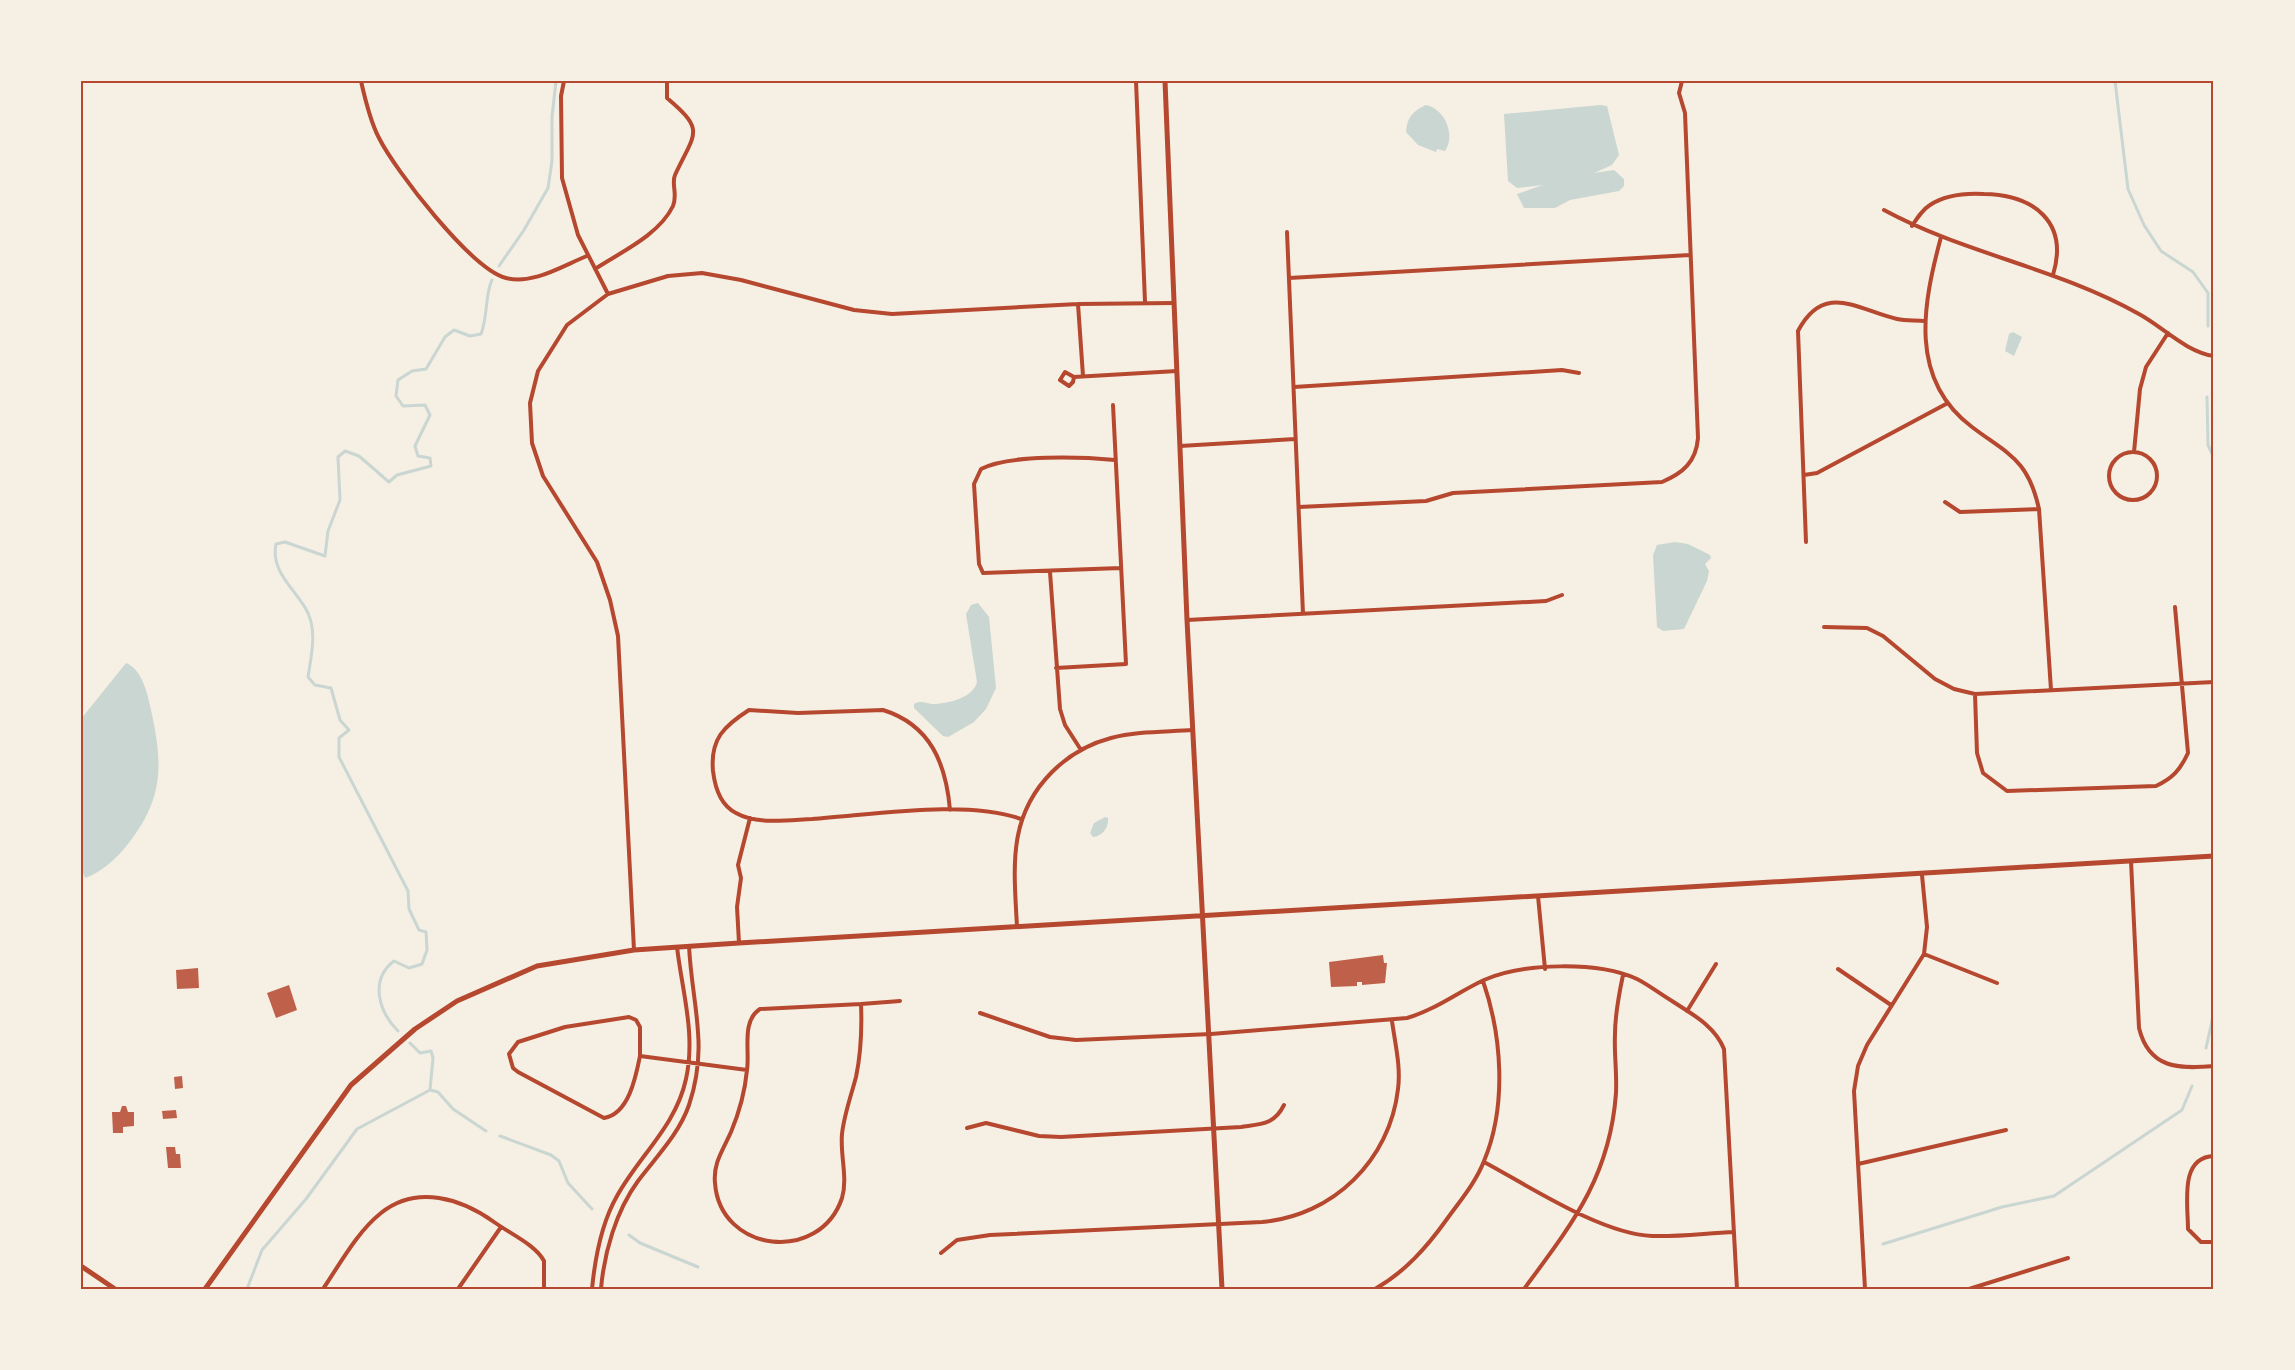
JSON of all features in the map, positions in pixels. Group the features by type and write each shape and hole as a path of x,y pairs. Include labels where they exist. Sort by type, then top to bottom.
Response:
{"street":[{"path":"361,81 377,135 393,163 482,265 504,278 527,280 587,256"},
{"path":"564,81 561,96 562,178 578,235 608,294"},
{"path":"595,270 667,218 676,195 673,180 693,136 692,120 667,98 667,81"},
{"path":"1136,81 1145,302"},
{"path":"1165,81 1187,620 1202,917 1211,1034 1222,1289"},
{"path":"1299,507 1426,501 1453,492 1662,482 1687,468 1697,450 1698,438 1685,113 1678,93 1682,81"},
{"path":"1912,226 1923,211 1946,198 1971,194 2016,198 2031,204 2043,214 2052,227 2058,249 2053,275"},
{"path":"1884,210 1912,226 2053,275 2108,297 2195,350 2214,356"},
{"path":"1287,232 1303,614"},
{"path":"1941,237 1929,280 1925,321 1931,371 1946,404 1973,428 2012,454 2035,490 2039,509 2051,690"},
{"path":"1288,278 1690,255"},
{"path":"634,950 618,636 610,600 597,562 543,476 531,443 530,404 538,370 567,325 608,294 668,276 702,273 741,280 854,310 892,314 1078,304 1174,303"},
{"path":"1806,542 1798,330 1805,318 1817,306 1839,301 1899,319 1925,321"},
{"path":"1078,304 1083,376"},
{"path":"2134,452 2140,389 2146,367 2168,333"},
{"path":"1294,387 1562,370 1579,373"},
{"path":"1074,377 1177,371"},
{"path":"1804,475 1817,473 1946,404"},
{"path":"1056,668 1126,664 1113,405"},
{"path":"1180,446 1295,439"},
{"path":"2134,452 2148,457 2157,470 2157,478 2151,493 2137,500 2128,500 2115,492 2110,485 2109,469 2118,456 2134,452"},
{"path":"1115,460 1061,458 987,465 975,476 979,564 983,573 1121,568"},
{"path":"1945,502 1960,512 2039,509"},
{"path":"1050,572 1060,709 1065,725 1081,750"},
{"path":"1187,620 1546,602 1562,595"},
{"path":"1975,694 1977,753 1983,773 2007,792 2156,786 2172,778 2182,767 2188,753 2180,684 2175,607"},
{"path":"1824,627 1867,628 1883,636 1935,679 1954,689 1975,694 2214,682"},
{"path":"950,810 944,768 939,755 917,730 896,714 883,710 798,712 760,708 749,710 727,724 718,734 713,750 715,785 719,795 726,806 750,818 795,820 983,809 1021,819"},
{"path":"1017,927 1014,866 1021,819 1045,779 1081,750 1110,738 1132,734 1193,730"},
{"path":"739,943 737,907 741,878 738,865 750,818"},
{"path":"205,1289 351,1085 415,1029 457,1001 537,966 634,950 689,946 2214,856"},
{"path":"2131,861 2139,1028 2142,1042 2158,1059 2172,1066 2189,1068 2214,1066"},
{"path":"1865,1289 1854,1091 1858,1066 1867,1045 1924,954 1927,927 1922,875"},
{"path":"1538,896 1545,969"},
{"path":"601,1289 607,1250 625,1203 636,1184 672,1137 688,1108 699,1064 700,1026 689,946"},
{"path":"592,1289 598,1248 616,1198 666,1128 678,1105 689,1062 690,1026 677,947"},
{"path":"1924,954 1997,983"},
{"path":"1687,1011 1716,964"},
{"path":"980,1013 1061,1039 1211,1034 1392,1021 1422,1014 1483,981 1504,973 1580,968 1623,975 1637,980 1713,1029 1724,1049 1737,1289"},
{"path":"1838,969 1891,1005"},
{"path":"1524,1289 1580,1212 1601,1168 1613,1120 1616,1092 1615,1025 1623,975"},
{"path":"1375,1289 1416,1258 1454,1209 1484,1162 1493,1132 1498,1087 1495,1024 1483,981"},
{"path":"684,996 694,994"},
{"path":"861,1004 861,1044 842,1136 844,1181 842,1198 820,1229 804,1239 775,1243 756,1239 739,1229 729,1219 717,1196 715,1183 718,1157 731,1131 747,1070 749,1021 753,1014 760,1010 900,1001"},
{"path":"623,1016 636,1020 640,1027 640,1056 633,1085 628,1095 617,1113 604,1118 518,1072 513,1068 509,1054 518,1042 565,1027 623,1016"},
{"path":"941,1253 957,1240 990,1235 1282,1220 1306,1212 1333,1197 1355,1180 1375,1156 1394,1113 1398,1088 1398,1066 1392,1021"},
{"path":"640,1056 747,1070"},
{"path":"967,1128 986,1123 1039,1136 1061,1137 1215,1128 1268,1124 1278,1116 1284,1105"},
{"path":"1858,1164 2006,1130"},
{"path":"2214,1156 2203,1157 2192,1165 2187,1196 2188,1229 2201,1242 2214,1242"},
{"path":"1484,1162 1580,1212 1625,1232 1651,1236 1734,1232"},
{"path":"323,1289 368,1226 382,1212 399,1203 422,1197 458,1201 474,1208 542,1256 545,1270 544,1289"},
{"path":"458,1289 501,1227"},
{"path":"1969,1289 2068,1258"},
{"path":"81,1266 115,1289"}],"shaded area":[{"path":"1426,105 1439,112 1447,124 1449,138 1445,151 1437,149 1436,152 1418,145 1406,132 1412,115"},
{"path":"1607,106 1619,155 1612,165 1594,173 1614,170 1624,179 1624,186 1619,191 1570,200 1555,208 1524,208 1517,194 1543,185 1517,188 1508,181 1504,114"},
{"path":"2013,332 2022,337 2014,356 2005,351 2009,334"},
{"path":"1675,542 1688,544 1710,555 1711,558 1705,564 1709,571 1707,581 1684,629 1663,631 1657,627 1653,555 1657,545"},
{"path":"978,603 989,617 996,688 986,709 974,722 948,737 943,736 914,708 914,704 945,703 965,696 975,688 977,682 966,614 971,605"},
{"path":"126,663 132,666 140,677 148,697 158,748 158,780 148,811 128,844 109,864 85,878 81,867 81,719"},
{"path":"1105,817 1108,818 1106,828 1093,837 1090,833 1094,823"}],"building":[{"path":"1383,955 1384,963 1387,963 1385,983 1362,985 1362,982 1357,982 1357,986 1331,987 1329,962"},
{"path":"198,968 199,988 177,989 176,970"},
{"path":"289,985 297,1010 276,1018 267,993"},
{"path":"182,1076 183,1088 175,1089 174,1077"},
{"path":"122,1106 126,1106 128,1112 134,1112 134,1126 123,1127 123,1133 113,1133 112,1112 120,1112"},
{"path":"176,1110 177,1118 163,1119 162,1111"},
{"path":"166,1147 175,1147 176,1154 180,1154 181,1168 168,1168"}],"waterway":[{"path":"499,266 524,230 548,188 552,161 552,117 556,81"},
{"path":"2115,81 2128,189 2144,225 2161,251 2193,272 2208,293 2208,326"},
{"path":"398,1031 382,1006 379,986 381,977 394,961 409,968 422,964 427,950 426,932 419,930 409,909 408,891 339,757 339,738 349,730 340,720 331,688 315,685 308,677 312,645 311,621 281,573 275,554 276,544 285,542 325,556 328,531 340,500 338,457 345,451 359,456 389,482 397,475 431,466 430,458 418,456 415,446 430,415 425,405 403,406 396,396 398,380 412,371 426,369 445,337 454,330 470,336 481,334 492,280"},
{"path":"2207,397 2208,445 2214,458"},
{"path":"2214,899 2214,927"},
{"path":"2206,1048 2214,1012"},
{"path":"247,1289 262,1250 306,1199 357,1129 430,1090 433,1058 431,1051 420,1053 410,1043"},
{"path":"1883,1244 2002,1207 2054,1196 2182,1110 2192,1086"},
{"path":"430,1090 438,1092 453,1109 486,1131"},
{"path":"500,1136 551,1155 559,1161 568,1183 592,1209"},
{"path":"629,1235 640,1243 698,1267"}]}
